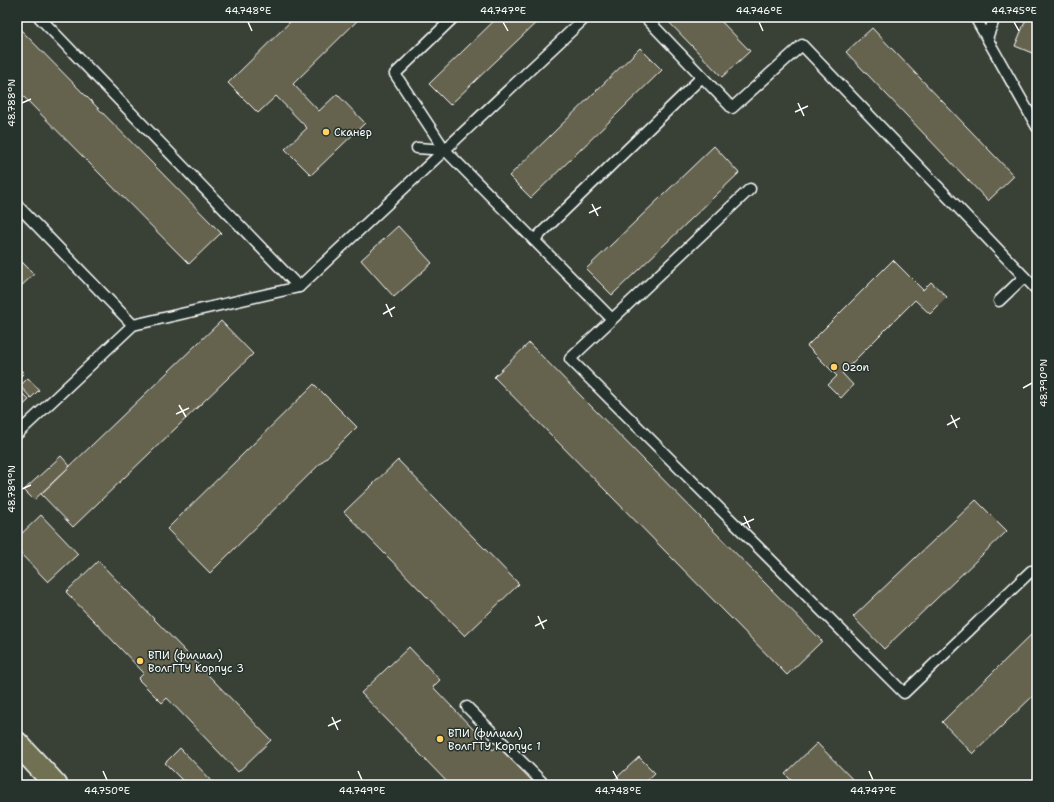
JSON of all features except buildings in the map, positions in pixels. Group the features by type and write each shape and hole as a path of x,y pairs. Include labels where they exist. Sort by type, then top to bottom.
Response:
{"main road":[{"path":"17,743 56,785"}],"lane":[{"path":"39,17 299,287"},
{"path":"17,434 133,324 299,287 586,17"},
{"path":"645,17 732,108 802,45 1037,290"},
{"path":"975,17 1037,127"},
{"path":"987,38 995,17"},
{"path":"450,19 395,74 445,150 612,319"},
{"path":"534,240 702,77"},
{"path":"417,148 445,150"},
{"path":"750,189 570,359 904,693 1032,571 1037,572"},
{"path":"17,204 133,324"},
{"path":"999,301 1024,276"},
{"path":"468,707 545,785"}],"place":[{"name":"Сканер","path":"326,132"},
{"name":"Ozon","path":"834,367"},
{"name":"ВПИ (филиал) ВолгГТУ Корпус 3","path":"140,661"},
{"name":"ВПИ (филиал) ВолгГТУ Корпус 1","path":"440,739"}]}
